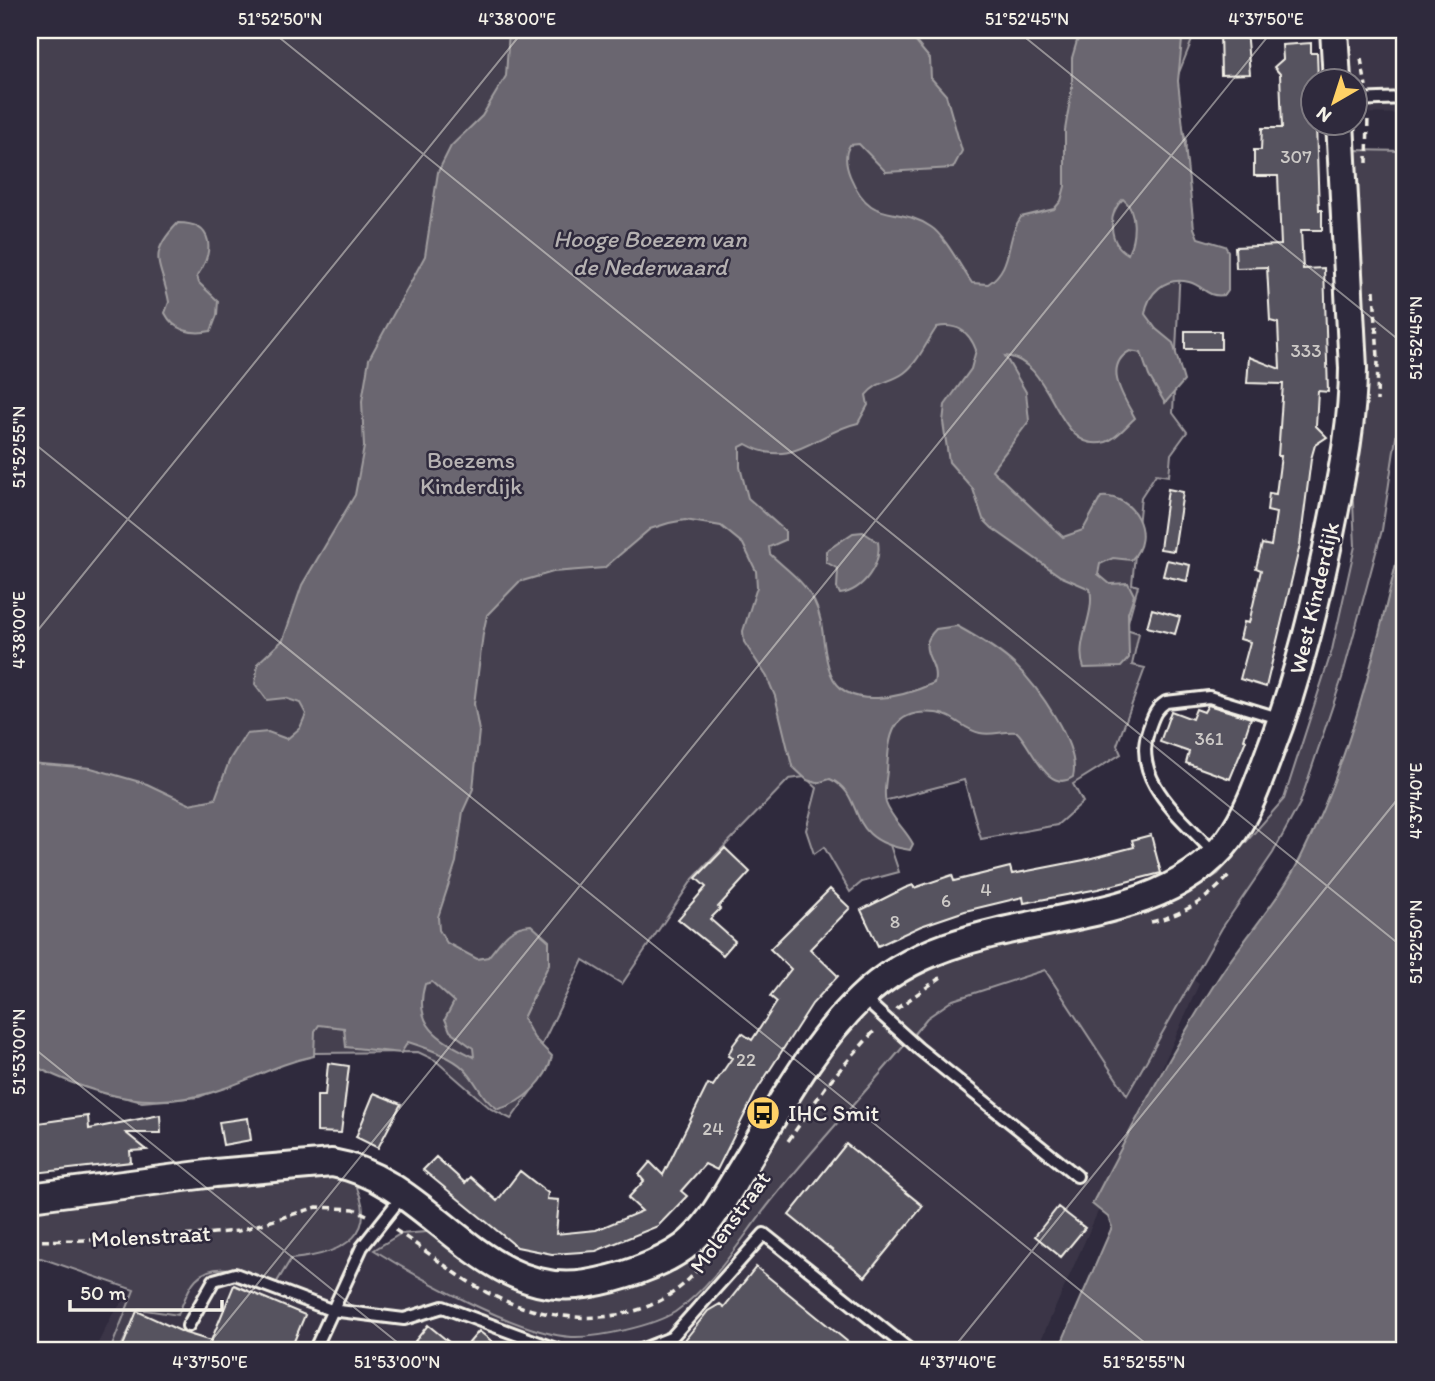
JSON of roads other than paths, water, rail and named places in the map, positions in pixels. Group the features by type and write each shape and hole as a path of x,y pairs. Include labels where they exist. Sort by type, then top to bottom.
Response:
{"street":[{"path":"1334,30 1335,66"},
{"name":"West Kinderdijk","path":"1028,925 1142,899 1171,886 1216,854 1242,818 1282,719 1301,662 1322,572 1352,406 1352,324 1341,136"},
{"name":"Molenstraat","path":"30,1197 202,1174 332,1163 372,1173 404,1194 491,1262 528,1280 564,1286 586,1284 668,1257 686,1246 708,1220 817,1049 862,997 918,958 967,940 1028,925"}],"lane":[{"path":"1368,99 1405,97"},
{"path":"1216,854 1157,789 1146,771 1142,753 1153,715 1166,702 1209,697 1282,719"},
{"path":"862,997 884,1019 1077,1175"},
{"path":"314,1351 362,1247 404,1194"},
{"path":"638,1351 671,1338 764,1234 911,1351"},
{"path":"188,1326 215,1280 235,1273 331,1310 404,1319 443,1307 561,1351"}],"water":[{"name":"Hooge Boezem van de Nederwaard","path":"509,30 906,30 930,59 931,78 946,95 962,151 953,168 886,172 859,144 850,145 846,156 849,172 858,192 867,203 876,209 906,216 931,227 947,245 972,283 988,284 1006,261 1016,225 1021,217 1054,209 1061,201 1065,186 1065,130 1072,88 1072,58 1077,41 1086,30 1183,30 1178,81 1194,228 1198,238 1225,246 1228,251 1228,291 1225,295 1213,295 1194,284 1180,281 1165,284 1154,293 1145,314 1156,329 1173,343 1184,381 1165,403 1149,376 1141,353 1130,351 1122,357 1116,374 1121,392 1135,418 1106,442 1089,442 1076,435 1035,373 1022,361 1005,356 1026,392 1029,421 992,470 1063,537 1083,530 1101,497 1113,498 1132,509 1141,529 1142,540 1138,550 1131,560 1113,558 1100,564 1098,574 1110,584 1128,583 1134,595 1128,613 1129,658 1121,667 1084,668 1082,648 1090,609 1090,589 1060,576 992,528 983,519 973,489 949,462 943,422 945,405 971,369 976,350 970,338 961,330 951,326 937,327 909,369 875,387 866,395 868,405 858,423 791,452 763,451 746,444 740,447 740,467 748,498 785,531 785,540 769,547 770,554 800,581 814,601 828,665 839,686 850,694 878,698 908,693 934,683 934,668 927,644 936,629 957,626 1015,665 1045,701 1070,749 1074,764 1073,777 1064,781 1055,780 1041,766 1017,732 985,734 969,729 942,714 910,715 895,727 892,736 885,795 888,808 913,844 910,850 888,845 874,837 864,828 842,787 830,779 817,783 807,780 792,766 775,696 767,677 744,642 743,631 757,587 756,571 743,544 721,526 685,520 669,523 650,529 604,568 553,572 519,582 487,615 474,704 479,731 473,789 463,811 456,862 438,917 439,930 447,943 477,959 488,957 506,935 523,926 531,925 549,941 549,964 523,1018 534,1038 552,1056 545,1074 532,1090 516,1102 498,1109 487,1100 463,1068 445,1056 408,1042 401,1053 346,1047 344,1028 319,1025 315,1031 314,1056 202,1095 152,1100 127,1098 103,1093 55,1076 30,1064 30,763 91,768 147,784 189,804 215,799 230,759 246,734 268,732 287,739 300,728 306,714 300,703 285,698 267,700 255,684 258,663 283,640 302,585 355,495 364,447 362,401 369,359 425,256 438,172 451,146 482,116 506,76","holes":["1123,199 1131,210 1134,225 1128,254 1117,243 1112,228 1114,212","432,982 454,1002 445,1019 450,1031 473,1048 474,1057 441,1038 426,1022 422,999 425,984"]},
{"path":"178,223 199,228 208,241 206,258 197,276 199,283 218,301 217,315 211,331 197,332 178,328 165,313 169,302 158,261 159,253 162,244"},
{"path":"1405,525 1405,1351 1058,1351 1112,1227 1108,1217 1092,1204 1185,1032 1219,977 1292,874 1319,819 1363,695"},
{"path":"863,532 878,542 877,559 863,582 840,594 837,588 838,569 826,562 826,551 853,533"}],"place":[{"name":"IHC Smit","path":"763,1113"}],"park label":[{"name":"Boezems Kinderdijk","path":"471,473"}]}
